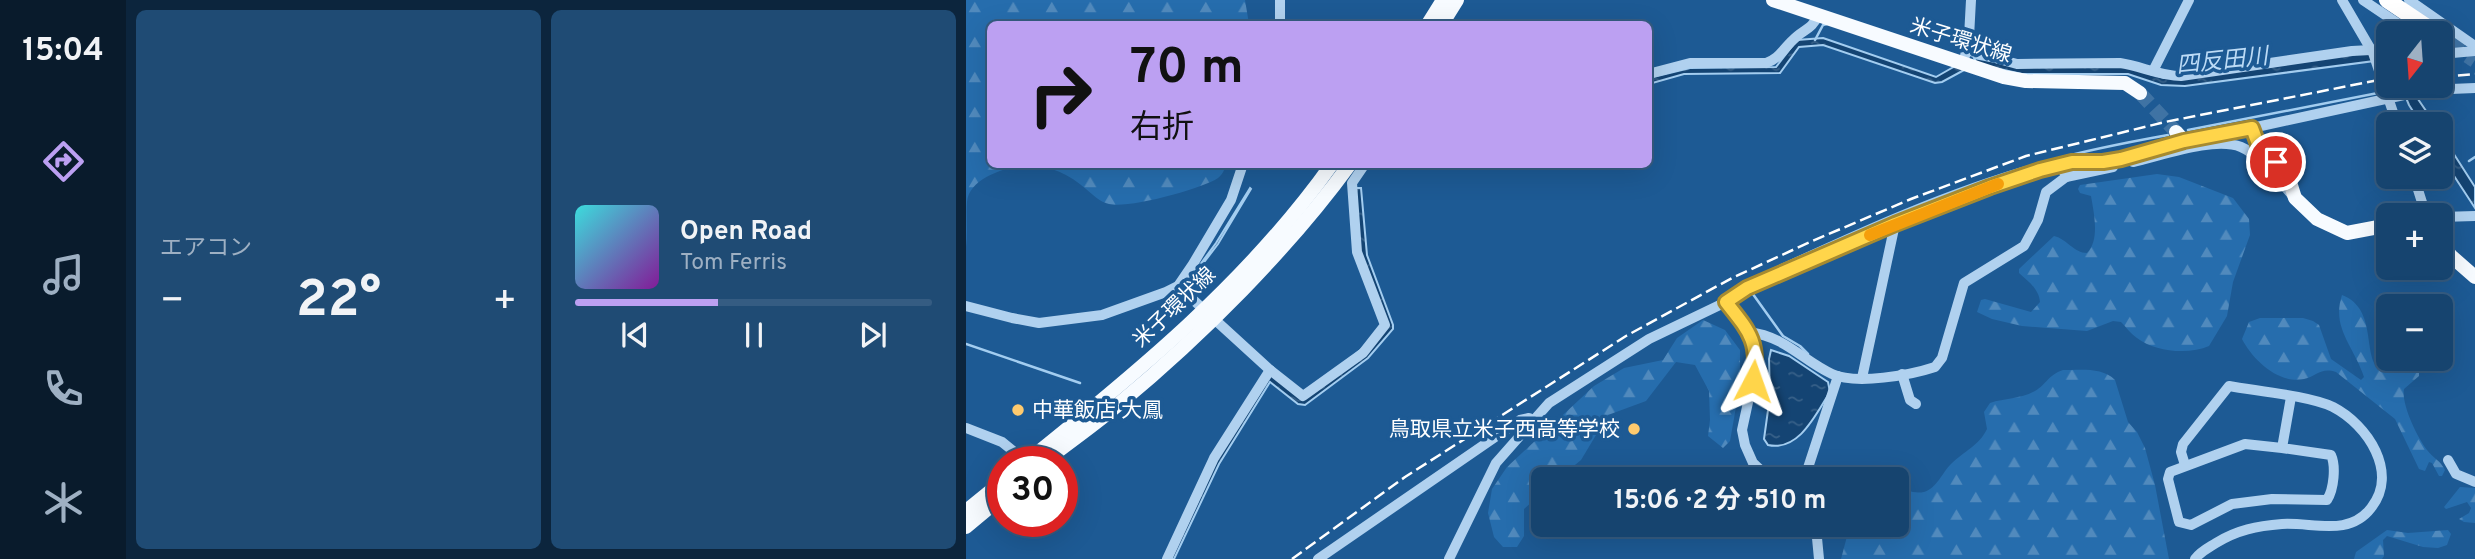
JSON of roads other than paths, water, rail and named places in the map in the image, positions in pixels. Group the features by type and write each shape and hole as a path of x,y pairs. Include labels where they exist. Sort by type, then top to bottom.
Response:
{"highway":[{"path":"2387,0 2413,21"}],"main road":[{"path":"1430,21 1443,0"},
{"path":"1444,21 1457,0"},
{"name":"米子環状線","path":"1773,0 1964,57 2004,77 2026,80 2104,80 2126,83 2140,93"},
{"path":"2180,136 2252,128 2258,144 2289,178 2295,198 2317,219 2347,233 2376,227"},
{"name":"米子環状線","path":"1047,446 1208,315 1311,195 1329,168"},
{"name":"米子環状線","path":"1065,446 1121,403 1299,227 1347,168"},
{"path":"2453,258 2475,277"},
{"path":"966,511 987,494"},
{"path":"966,527 987,509"}],"street":[{"path":"1280,0 1280,21"},
{"path":"1971,0 1964,57 2017,64 2120,63 2168,76 2182,76 2374,54"},
{"path":"2153,71 2189,0"},
{"path":"2342,0 2376,58"},
{"path":"2364,0 2395,21"},
{"path":"2409,0 2475,48"},
{"path":"1652,73 1690,63 1766,63 1773,60 1796,36 1810,29 1818,15"},
{"path":"2454,46 2475,48"},
{"path":"2454,89 2475,88"},
{"path":"2252,128 2390,98"},
{"path":"1450,559 1496,463 1533,420 1549,403 1649,339 1726,302 1747,288 1895,224 1990,187 2072,162 2121,159 2180,136"},
{"path":"1749,332 1764,334 1788,345 1839,376 1862,378 1929,369 1936,367 1940,361 1963,285 2024,246 2035,228 2046,192 2066,177 2212,143 2226,143 2242,147 2256,156 2295,198"},
{"path":"2061,165 2066,177"},
{"path":"966,306 1039,323 1113,312 1178,286 1231,200 1242,168"},
{"path":"1178,286 1270,370 1303,396 1363,353 1385,326 1357,252 1352,183 1362,168"},
{"path":"2040,170 2050,187"},
{"path":"2453,217 2475,216"},
{"path":"1862,378 1895,224"},
{"path":"1726,302 1754,342 1757,361 1742,430 1745,445 1757,467"},
{"path":"1167,559 1214,458 1270,370"},
{"path":"1902,374 1910,400 1916,404"},
{"path":"1808,467 1839,376"},
{"path":"2185,465 2181,452 2183,444 2229,386 2332,407 2357,426 2378,453 2383,479 2377,501 2361,519 2339,527 2282,524 2235,532 2204,550 2195,559"},
{"path":"2282,448 2291,397"},
{"path":"1318,559 1520,420 1533,420"},
{"path":"966,428 1007,446"},
{"path":"2245,444 2331,455 2334,461 2327,500 2272,499 2232,504 2187,525 2176,518 2168,479 2170,472 2185,465 2245,444"},
{"path":"2448,460 2456,474 2475,482"},
{"path":"1816,537 1819,559"},
{"path":"1818,541 1819,537"}],"water":[{"path":"1823,38 1936,77 1957,65 1966,69 1935,83 1823,45 1799,47 1780,73 1684,74 1652,83 1652,77 1690,68 1776,67 1797,40"},
{"path":"2376,53 2376,61 2185,86 2161,85 2128,74 2022,74 1977,64 1974,58 2017,66 2130,67 2164,78"},
{"path":"2406,98 2417,98 2427,112 2413,112"},
{"path":"2453,153 2475,187 2475,208 2453,174"},
{"path":"1250,188 1218,244 1192,278 1190,290 1188,289 1191,277"},
{"path":"1355,188 1361,188 1367,255 1393,329 1368,358 1305,405 1298,404 1270,382 1219,464 1174,559 1170,559 1217,459 1270,374 1303,400 1388,326 1360,251"},
{"path":"1771,350 1789,356 1828,382 1830,392 1798,437 1779,446 1768,445 1764,439 1770,396"}],"waterway":[{"path":"1815,40 1823,25 1827,24"},
{"path":"2188,130 2376,93"},
{"path":"1746,284 1745,282 1856,231 1971,185 2063,157 2168,135"},
{"path":"2469,161 2475,157"},
{"path":"1750,290 1783,336 1808,354"},
{"path":"966,344 1080,383"}],"tunnel":[{"path":"2454,46 2475,60"},
{"path":"2140,93 2176,132"}],"railway":[{"path":"2454,76 2475,74"},
{"path":"1292,559 1405,477 1626,336 1732,278 1810,242 1911,199 2026,156 2165,122 2376,81"}],"place":[{"name":"中華飯店 大鳳","path":"1018,410"},
{"name":"鳥取県立米子西高等学校","path":"1634,429"}],"water label":[{"name":"四反田川","path":"2222,60"}]}
